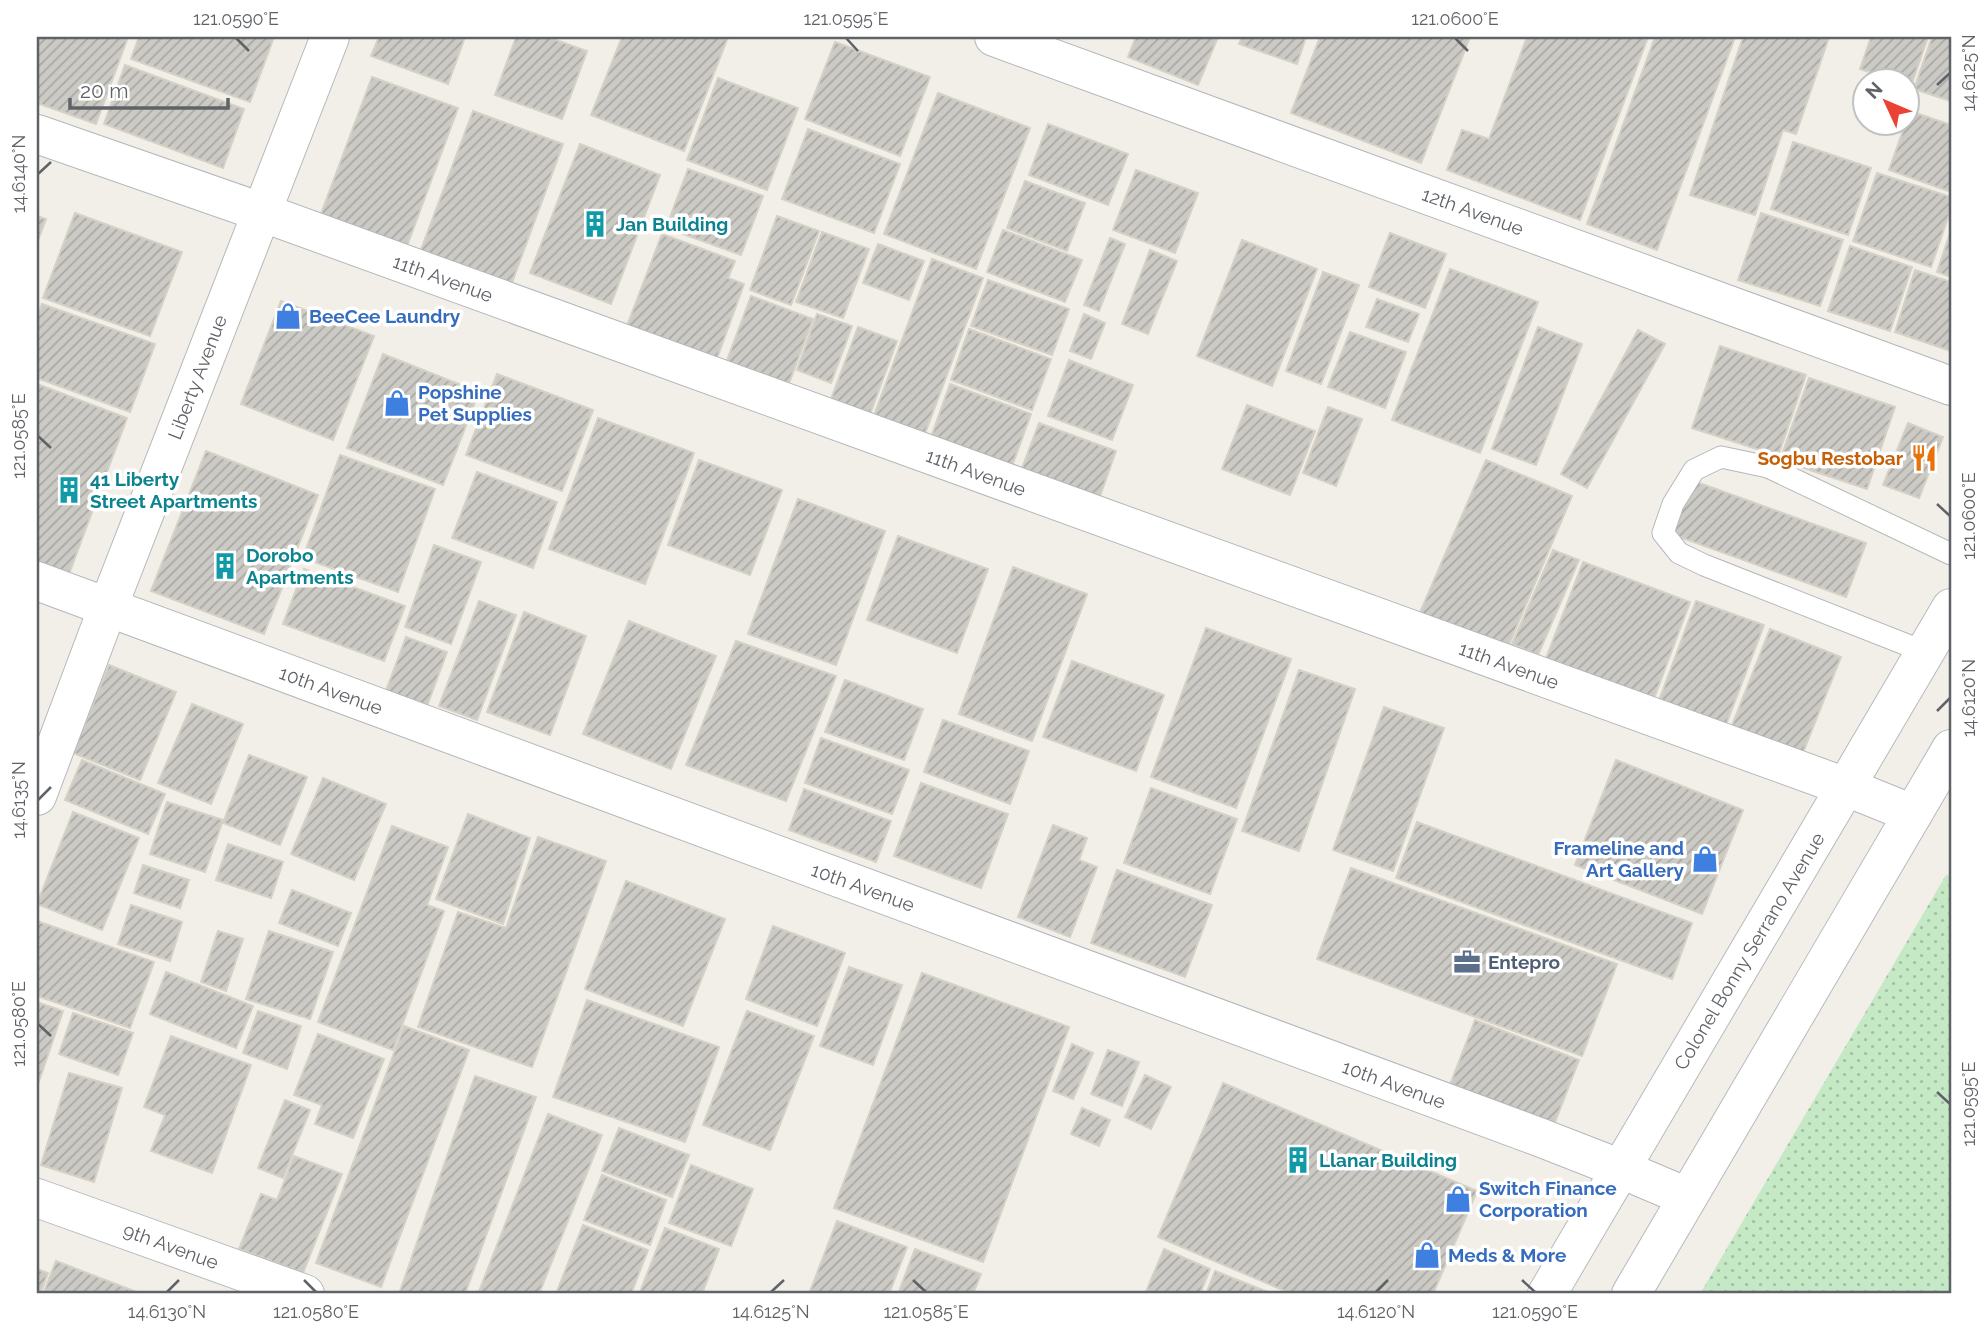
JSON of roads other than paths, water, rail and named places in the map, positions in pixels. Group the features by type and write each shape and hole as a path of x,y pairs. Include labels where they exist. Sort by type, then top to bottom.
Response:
{"street":[{"name":"Liberty Avenue","path":"37,796 330,37"},
{"name":"12th Avenue","path":"994,37 1951,386"},
{"name":"11th Avenue","path":"37,134 261,212 1846,787 1913,814"},
{"name":"10th Avenue","path":"37,582 1621,1169 1687,1197"},
{"name":"Colonel Bonny Serrano Avenue","path":"1547,1294 1951,608"},
{"path":"1631,1294 1951,749"},
{"name":"9th Avenue","path":"37,1198 304,1294"}],"lane":[{"path":"1925,652 1704,565 1679,553 1663,533 1674,504 1694,470 1721,457 1768,467 1951,554"}],"place":[{"name":"Jan Building","path":"595,224"},
{"name":"BeeCee Laundry","path":"288,316"},
{"name":"Popshine Pet Supplies","path":"397,403"},
{"name":"Sogbu Restobar","path":"1924,458"},
{"name":"41 Liberty Street Apartments","path":"69,490"},
{"name":"Dorobo Apartments","path":"225,566"},
{"name":"Frameline and Art Gallery","path":"1705,859"},
{"name":"Entepro","path":"1467,962"},
{"name":"Llanar Building","path":"1298,1160"},
{"name":"Switch Finance Corporation","path":"1458,1199"},
{"name":"Meds & More","path":"1427,1255"}]}
